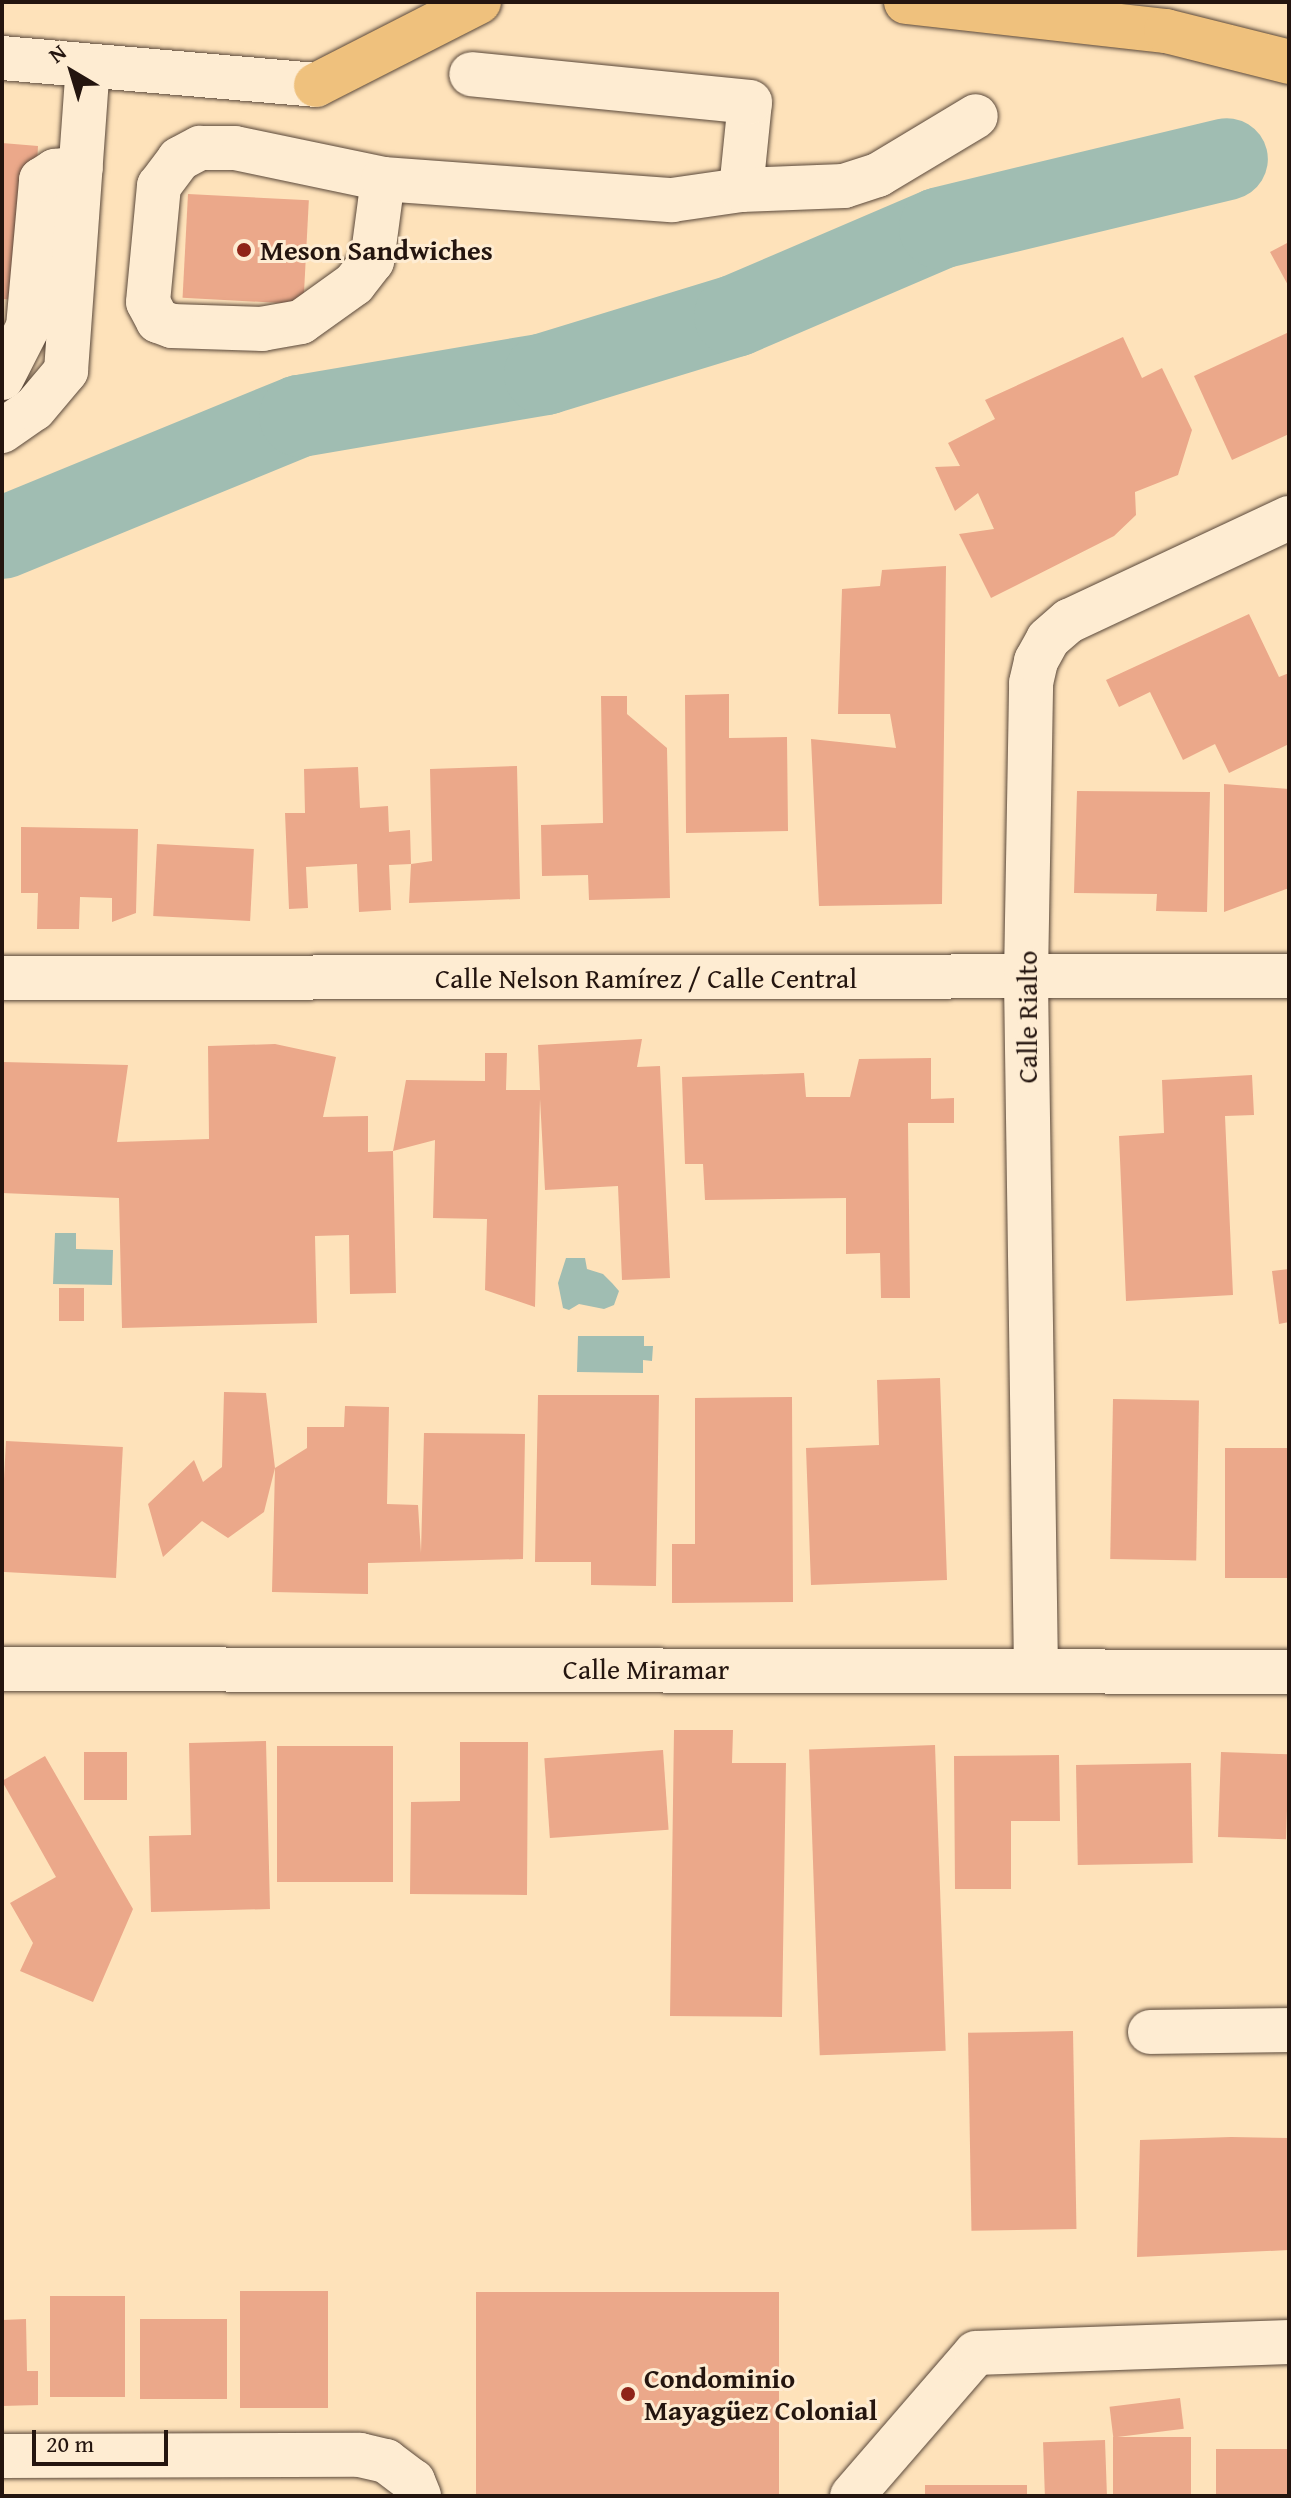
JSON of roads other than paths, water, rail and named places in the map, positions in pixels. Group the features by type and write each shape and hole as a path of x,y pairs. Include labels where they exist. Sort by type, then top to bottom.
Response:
{"highway":[{"path":"316,85 479,2"},
{"path":"906,2 1166,31 1289,62"}],"street":[{"path":"2,58 316,85"},
{"path":"2,431 34,409 66,371 88,66"},
{"path":"471,74 750,102 741,190"},
{"path":"235,148 244,78"},
{"path":"383,179 372,261 354,284 301,322 263,329 172,326 158,321 148,302 159,186 168,170 200,148 235,148 383,179 672,200 741,190 844,186 867,179 976,116"},
{"path":"2,378 28,327 41,180 55,171 81,168"},
{"name":"Calle Rialto","path":"1036,1670 1026,977 1031,683 1036,661 1048,639 1069,621 1289,518"},
{"name":"Calle Nelson Ramírez / Calle Central","path":"2,978 1289,976"},
{"name":"Calle Miramar","path":"2,1669 1289,1672"},
{"path":"1150,2032 1289,2030"},
{"path":"852,2496 976,2353 1289,2342"},
{"path":"2,2456 360,2455 386,2461 413,2481 419,2496"}],"waterway":[{"path":"2,538 300,416 545,374 735,316 940,228 1227,159"}],"place":[{"name":"Meson Sandwiches","path":"244,250"},
{"name":"Condominio Mayagüez Colonial","path":"628,2394"}]}
